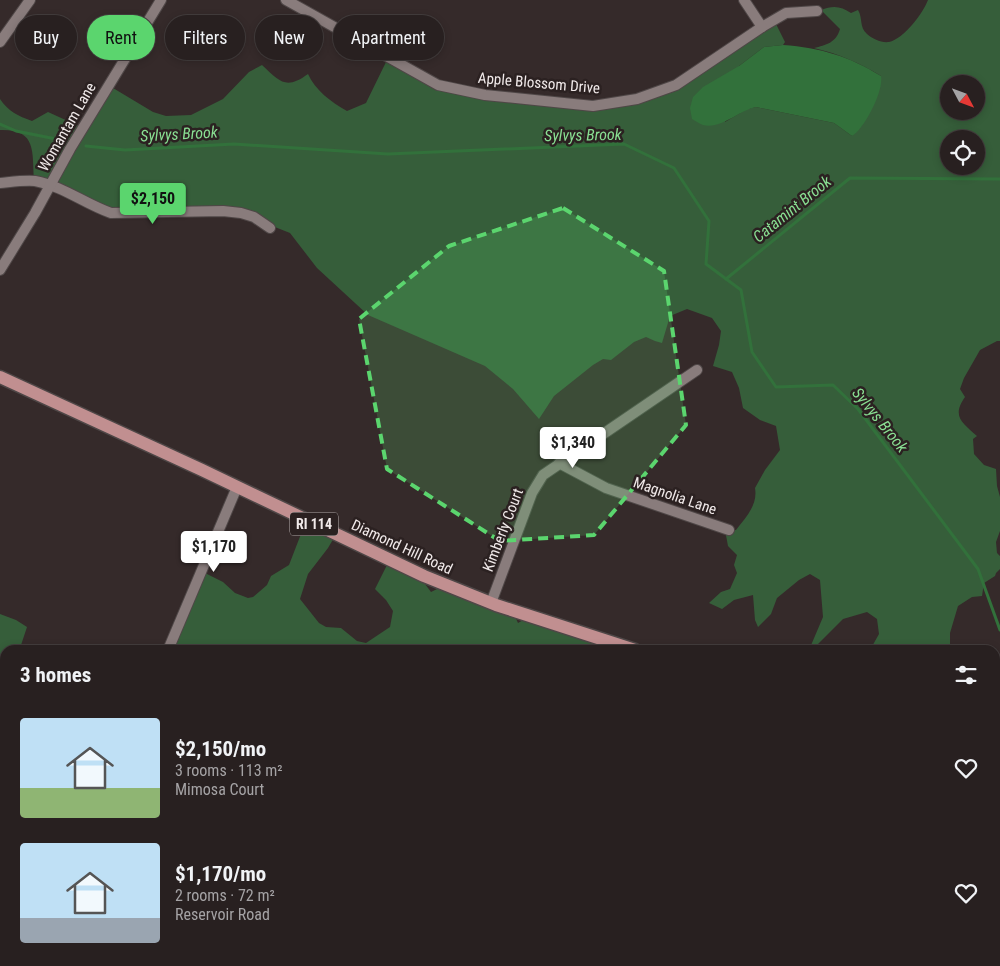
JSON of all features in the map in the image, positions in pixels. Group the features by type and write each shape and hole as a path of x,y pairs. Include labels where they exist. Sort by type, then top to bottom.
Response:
{"main road":[{"name":"Diamond Hill Road","path":"0,378 237,487 424,576 491,603 620,645"}],"street":[{"path":"0,42 30,0"},
{"name":"Womantam Lane","path":"0,270 51,185 70,149 161,0"},
{"name":"Apple Blossom Drive","path":"286,0 438,85 485,95 593,106 637,99 676,85 786,13 817,11"},
{"path":"744,0 762,27"},
{"path":"0,183 33,181 51,185 96,208 112,213 241,213 254,217 270,228"},
{"name":"Kimberly Court","path":"491,603 532,493 543,475 697,370"},
{"name":"Magnolia Lane","path":"559,463 606,488 729,530"},
{"path":"170,645 237,487"}],"highlighted area":[{"path":"563,208 664,271 686,425 594,535 500,541 387,469 359,319 449,246"}],"shaded area":[{"path":"928,0 1000,0 1000,341 980,350 964,378 960,389 965,397 959,410 959,415 963,423 977,436 973,439 974,454 984,465 996,469 1000,497 1000,531 996,542 997,553 1000,556 1000,569 995,576 984,583 982,596 972,597 958,606 950,633 950,645 873,645 879,634 877,619 867,612 843,619 817,645 811,645 823,617 820,580 810,574 799,580 777,598 771,614 758,627 755,620 753,595 734,600 722,609 709,603 721,592 730,589 737,573 734,565 737,555 728,546 725,530 736,530 747,515 755,500 755,488 765,470 780,450 776,426 760,420 743,408 739,388 732,372 713,366 721,331 712,318 687,309 670,316 662,343 646,337 634,342 611,360 603,359 593,365 554,396 539,419 513,389 485,366 368,315 317,268 290,233 242,214 109,210 34,180 32,151 26,138 21,133 0,130 0,99 14,113 32,121 48,112 81,127 108,85 153,112 166,116 191,115 223,99 249,72 262,65 279,80 289,83 308,74 324,95 347,111 366,103 387,60 439,86 603,103 654,94 773,18 785,42 783,45 764,47 739,66 725,122 747,109 756,107 834,123 852,136 881,76 849,59 814,48 833,40 840,29 821,10 833,7 844,9 851,13 858,10 865,31 869,36 880,41 889,42 895,40 907,31"},
{"path":"783,45 810,48 834,54 858,63 881,76 876,100 857,132 852,136 834,123 756,107 716,125 703,125 692,119 690,108 693,97 703,87 739,66 764,47"},
{"path":"306,521 335,536 308,574 300,599 319,623 326,627 341,628 357,641 366,643 390,627 393,611 386,600 375,589 389,561 416,572 431,592 445,585 512,610 518,623 530,616 617,645 167,645 201,571 223,582 235,593 248,598 253,597 267,585 271,576 289,565"},
{"path":"0,614 16,620 27,627 21,645 0,645"}],"waterway":[{"name":"Sylvys Brook","path":"0,124 16,131 61,140"},
{"name":"Sylvys Brook","path":"86,146 125,150 234,144 388,154 624,144 674,168 709,221 706,264 741,290 752,352 776,387 833,385 858,409 978,569 1000,630"},
{"name":"Catamint Brook","path":"726,279 850,178 1000,179"}]}
